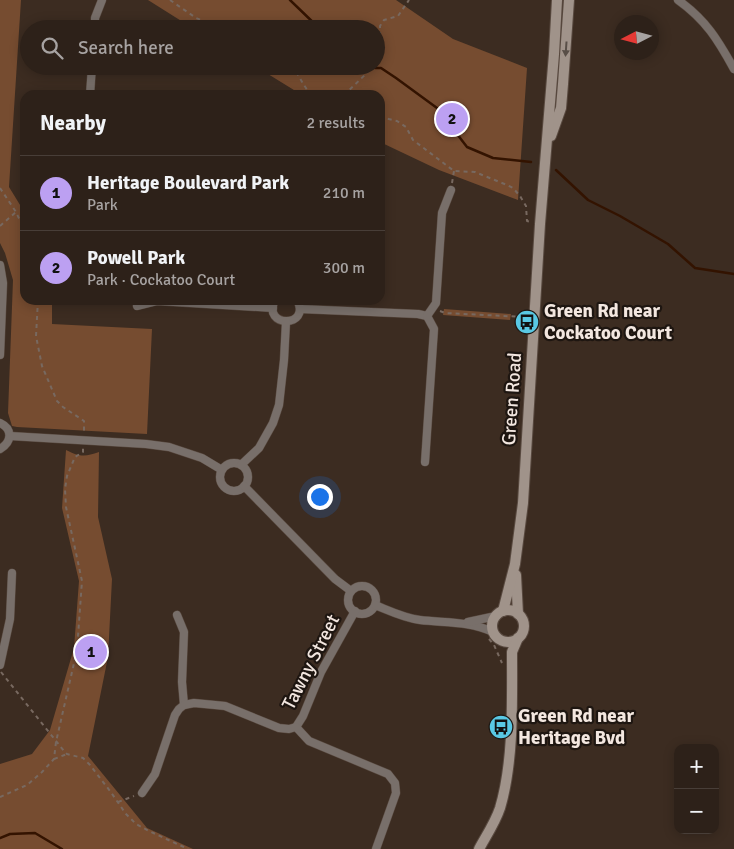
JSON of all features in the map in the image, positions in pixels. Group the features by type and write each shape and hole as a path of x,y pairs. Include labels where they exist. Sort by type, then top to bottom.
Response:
{"street":[{"path":"95,20 102,0"},
{"name":"Green Road","path":"500,613 515,564 523,503 540,224 557,0"},
{"name":"Green Road","path":"547,146 561,108 569,0"},
{"path":"678,0 695,13 710,30 734,69"},
{"path":"90,90 91,75"},
{"path":"426,316 436,303 442,213 451,190"},
{"path":"0,265 3,283 0,355"},
{"path":"137,306 141,305"},
{"path":"274,305 273,313 279,320 286,322 296,318 300,309 299,305"},
{"path":"300,309 418,314 426,316 434,329 425,462"},
{"path":"241,465 258,448 273,423 279,404 286,322"},
{"path":"0,422 7,428 10,436 6,445 0,449"},
{"path":"10,436 169,447 202,458 222,470"},
{"path":"229,464 241,465 247,471 248,480 240,489 233,490 225,487 221,478 222,470 229,464"},
{"path":"244,486 335,579 351,591"},
{"name":"Green Road","path":"515,564 518,614"},
{"path":"0,666 10,619 12,573"},
{"path":"358,586 367,586 376,596 375,605 369,612 360,613 355,611 349,604 351,591 358,586"},
{"path":"375,605 402,616 419,620 481,626 492,635 505,652 512,680"},
{"path":"464,623 509,610 518,614 522,618 523,624 521,634 512,652 510,748 500,810 479,849"},
{"name":"Tawny Street","path":"296,727 303,716 321,672 355,611"},
{"path":"492,635 492,624 500,613"},
{"path":"177,615 184,632 182,682 184,705"},
{"path":"492,635 509,642 518,638"},
{"path":"142,793 155,774 175,715 179,709 184,705 194,703 225,706 279,728 289,729 296,727 309,740 388,774 395,783 396,793 376,849"}],"path":[{"path":"170,0 201,20"},
{"path":"384,20 398,16 409,0"},
{"path":"299,75 307,90"},
{"path":"349,90 366,75"},
{"path":"385,118 398,121 406,127 413,140 454,171 475,172 513,188 526,206 527,221 540,224"},
{"path":"451,190 454,171"},
{"path":"0,188 20,220"},
{"path":"0,226 16,212"},
{"path":"38,305 36,336 42,366 57,401 84,421 83,452 75,457 67,476 65,489 66,507 82,581 77,650 56,742 54,759"},
{"path":"432,308 445,313 534,318"},
{"path":"492,635 502,663"},
{"path":"0,670 56,742 67,754 83,758 90,765 126,814 136,824 188,849"},
{"path":"0,797 27,785 54,759 67,754"},
{"path":"118,802 142,793"}],"shaded area":[{"path":"0,0 21,0 9,187 20,205 20,305 52,305 52,324 152,329 147,434 12,426 8,413 13,280 0,243"},
{"path":"148,0 396,0 453,39 527,68 518,200 439,170 385,144 385,90 294,90 270,75 385,75 385,20 180,20"},
{"path":"444,309 511,314 510,320 443,315"},
{"path":"66,450 82,456 99,452 98,517 112,579 108,657 88,756 147,828 193,849 0,849 0,764 32,754 50,730 74,648 79,581 62,508"}],"waterway":[{"path":"290,0 311,20"},
{"path":"385,71 437,108 467,147 493,158 531,162"},
{"path":"556,170 588,200 668,244 695,268 734,274"},
{"path":"0,838 10,834 35,833 62,849"}],"place":[{"name":"Powell Park","path":"452,119"},
{"name":"Green Rd near Cockatoo Court","path":"527,322"},
{"name":"Heritage Boulevard Park","path":"91,652"},
{"name":"Green Rd near Heritage Bvd","path":"501,727"}]}
